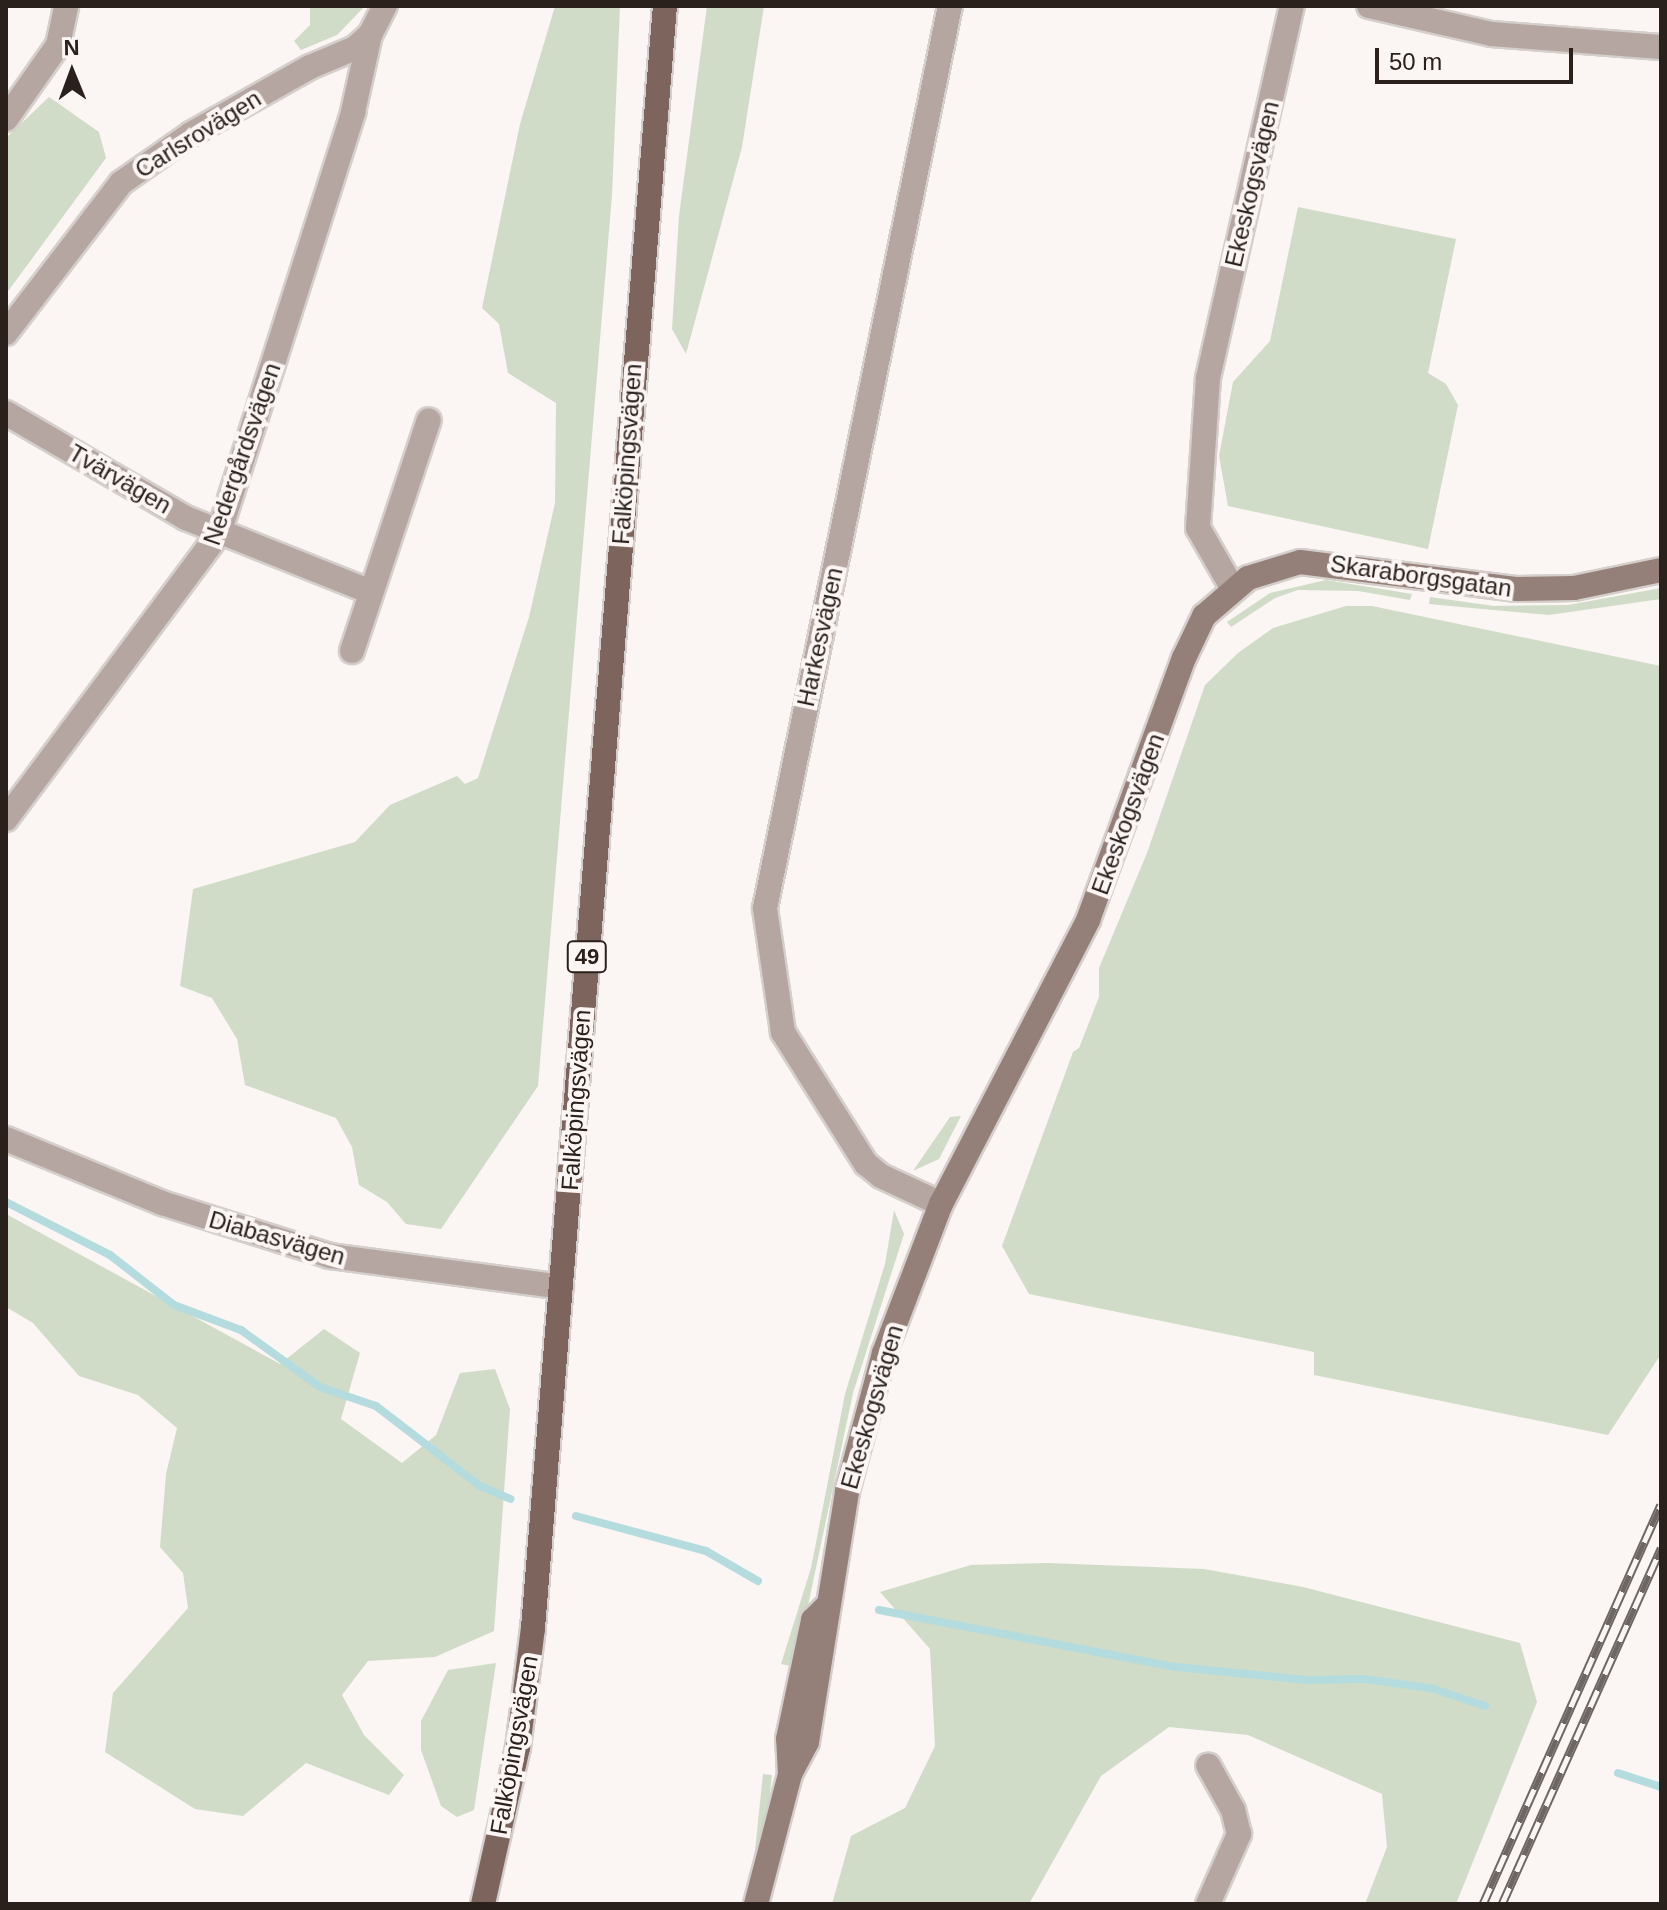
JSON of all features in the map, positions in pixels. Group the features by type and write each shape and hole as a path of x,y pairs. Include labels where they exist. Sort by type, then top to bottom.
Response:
{"main road":[{"name":"Falköpingsvägen","path":"483,1904 522,1718 561,1287 665,6"}],"street":[{"path":"6,119 58,45 66,6"},
{"path":"370,35 385,6"},
{"name":"Harkesvägen","path":"941,1204 866,1164 783,1032 765,908 950,6"},
{"name":"Ekeskogsvägen","path":"756,1904 790,1774 788,1739 813,1620 825,1608 862,1423 941,1204 1088,920 1184,658 1204,616 1233,589 1198,528 1208,378 1292,6"},
{"path":"1369,6 1491,34 1661,47"},
{"name":"Carlsrovägen","path":"6,333 121,183 191,134 310,67 355,48 370,35"},
{"name":"Nedergårdsvägen","path":"6,819 219,533 353,112 370,35"},
{"name":"Tvärvägen","path":"6,413 219,533 371,592"},
{"path":"352,651 371,592 391,546 429,420"},
{"name":"Skaraborgsgatan","path":"1233,589 1270,567 1300,562 1517,589 1574,588 1661,570"},
{"name":"Diabasvägen","path":"6,1139 162,1203 330,1256 561,1287"},
{"path":"1208,1765 1233,1810 1239,1834 1208,1904"}],"green space":[{"path":"310,6 365,6 337,35 301,50 294,41 310,25"},
{"path":"555,6 620,6 612,195 538,1086 441,1229 406,1224 387,1202 359,1185 352,1147 336,1118 245,1085 237,1039 212,998 180,986 193,889 355,842 390,805 457,776 465,784 478,778 529,617 555,503 556,403 508,373 499,324 482,308 520,124"},
{"path":"707,6 764,6 742,147 686,354 672,329 679,216"},
{"path":"49,97 99,132 106,158 6,294 6,138"},
{"path":"1298,207 1456,239 1428,373 1446,384 1458,405 1428,549 1228,506 1219,456 1233,382 1270,341"},
{"path":"1326,580 1412,594 1410,600 1358,591 1298,590 1275,598 1231,627 1227,622 1270,593"},
{"path":"1661,588 1661,599 1549,615 1429,604 1430,597 1494,606 1568,605"},
{"path":"1346,606 1372,606 1661,666 1661,1354 1608,1435 1314,1375 1314,1352 1029,1294 1002,1246 1073,1052 1079,1048 1099,997 1099,968 1147,853 1205,685 1238,653 1273,628"},
{"path":"961,1116 939,1159 913,1171 950,1117"},
{"path":"894,1210 904,1234 853,1393 795,1667 781,1664 811,1568 845,1394 885,1264"},
{"path":"6,1214 280,1364 324,1329 360,1353 341,1419 402,1463 436,1435 460,1373 495,1369 510,1409 494,1631 435,1657 368,1661 342,1695 364,1735 404,1775 389,1795 306,1763 243,1816 195,1809 105,1752 113,1693 188,1608 183,1573 160,1547 166,1474 177,1428 138,1395 79,1376 33,1323 6,1307"},
{"path":"1048,1563 1204,1569 1303,1587 1520,1643 1537,1702 1456,1904 1365,1904 1387,1847 1382,1794 1248,1735 1169,1727 1101,1776 1029,1904 832,1904 851,1836 905,1808 935,1746 930,1649 880,1592 971,1565"},
{"path":"496,1663 474,1810 457,1817 441,1806 421,1750 421,1721 448,1670"},
{"path":"763,1774 772,1775 762,1869 753,1868"}],"waterway":[{"path":"6,1202 110,1255 174,1305 241,1330 320,1387 376,1406 480,1486 510,1499"},
{"path":"576,1516 706,1551 758,1581"},
{"path":"879,1610 1176,1667 1306,1680 1364,1679 1431,1688 1485,1706"},
{"path":"1618,1773 1661,1787"}],"railway":[{"path":"1483,1904 1661,1505"},
{"path":"1502,1904 1661,1548"}]}
